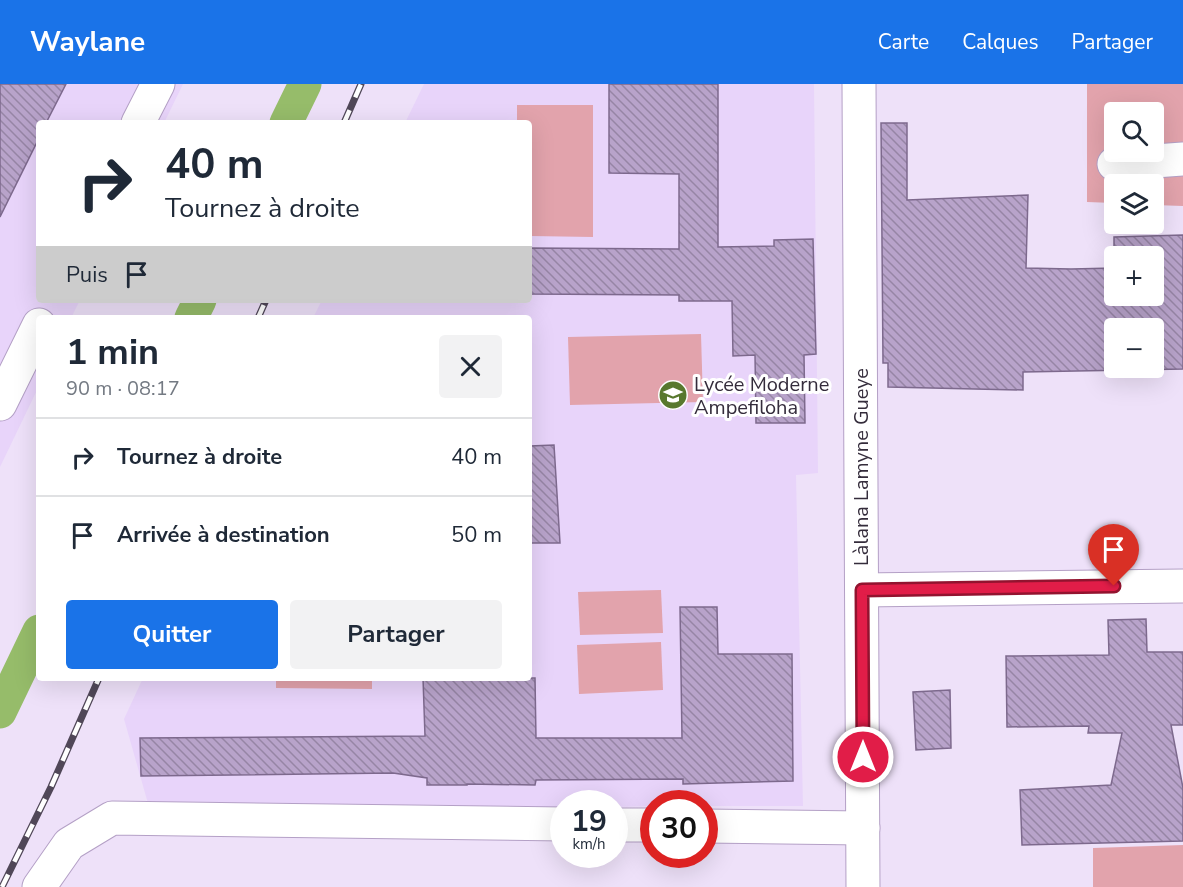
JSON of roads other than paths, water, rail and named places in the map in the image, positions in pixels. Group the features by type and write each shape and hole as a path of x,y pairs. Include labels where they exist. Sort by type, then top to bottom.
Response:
{"street":[{"path":"140,120 158,84"},
{"name":"Làlana Lamyne Gueye","path":"859,84 863,887"},
{"path":"1114,164 1183,159"},
{"path":"0,404 36,331"},
{"path":"862,590 1183,586"},
{"path":"39,887 69,844 112,818 550,824"},
{"path":"718,826 863,828"}],"waterway":[{"path":"287,120 305,84"},
{"path":"192,315 198,303"},
{"path":"0,712 36,637"}],"railway":[{"path":"345,120 361,84"},
{"path":"259,315 265,303"},
{"path":"2,887 51,787 98,681"}],"place":[{"name":"Lycée Moderne Ampefiloha","path":"673,395"}]}
